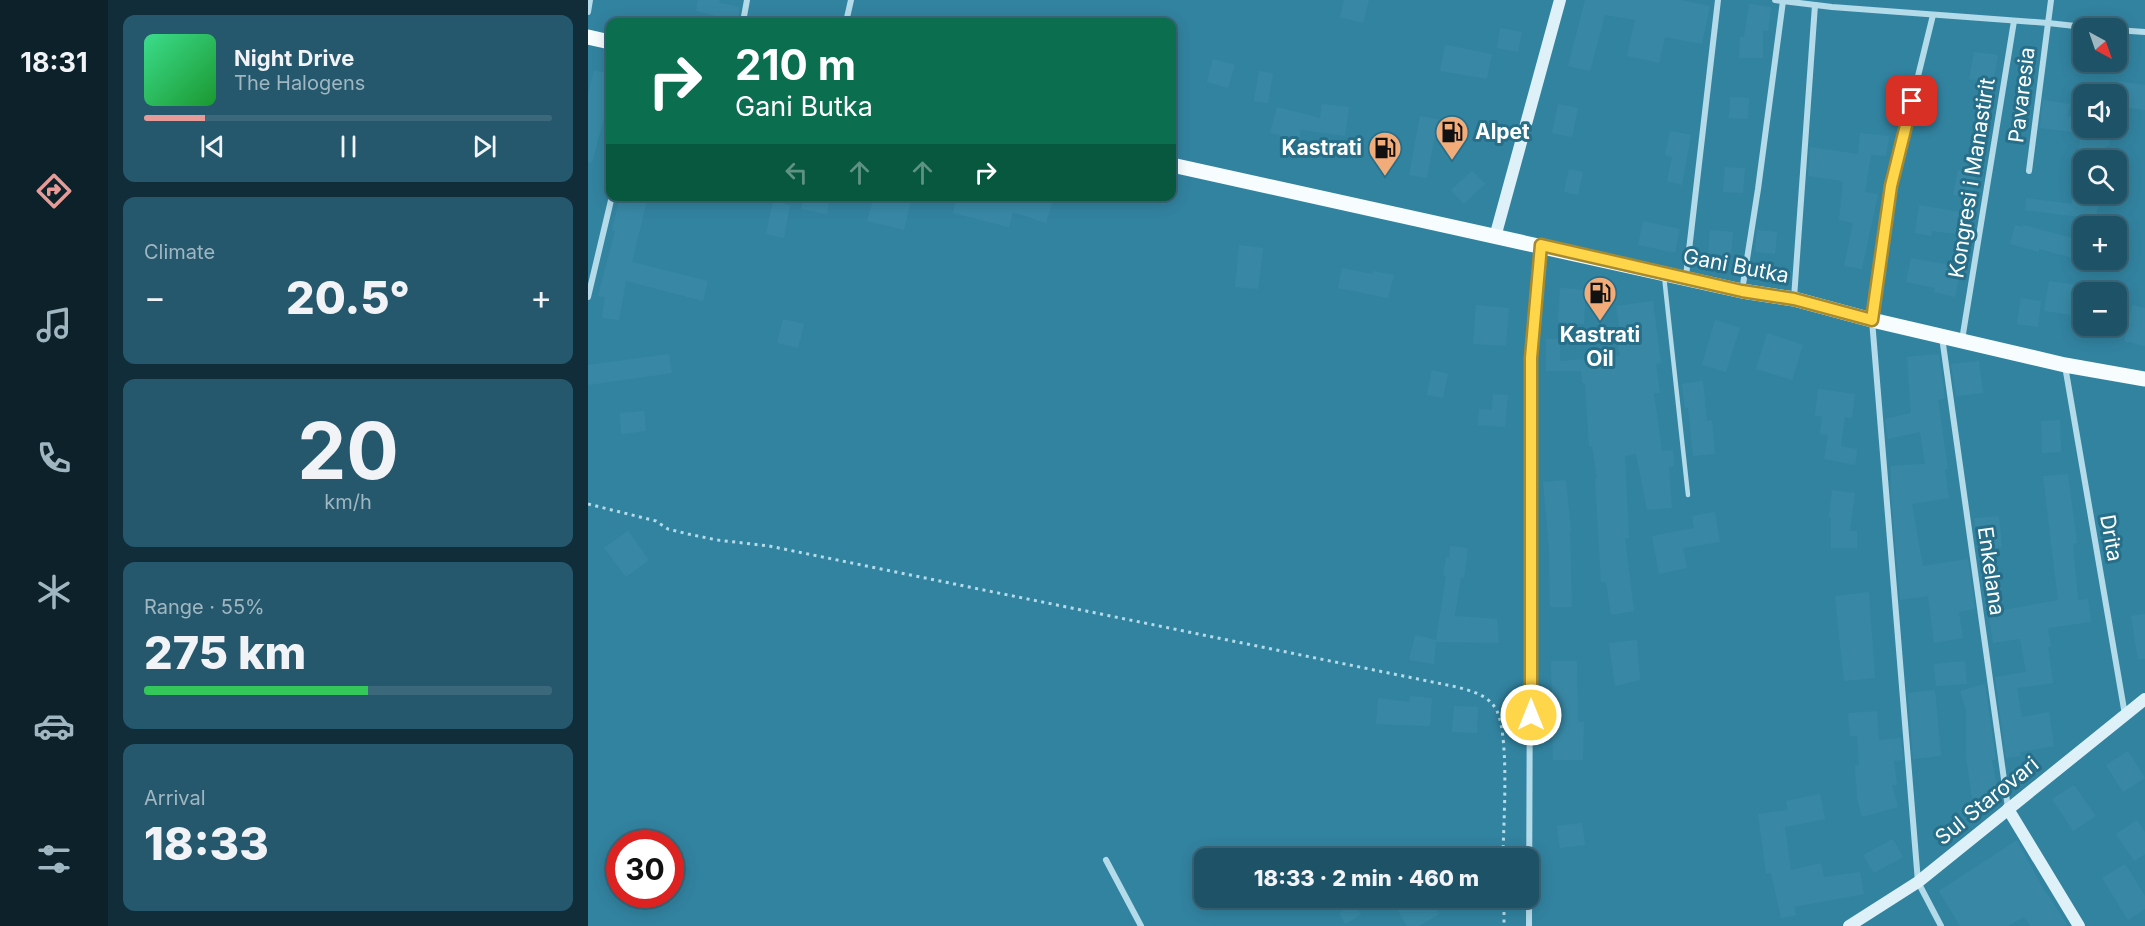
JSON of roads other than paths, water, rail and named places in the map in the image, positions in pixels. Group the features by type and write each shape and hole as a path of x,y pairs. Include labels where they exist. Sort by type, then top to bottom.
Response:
{"main road":[{"path":"1495,237 1560,0"},
{"path":"588,37 606,41"},
{"name":"Gani Butka","path":"1176,166 1742,291 1794,299 1872,320 2065,365 2145,379"},
{"name":"Sul Starovari","path":"1849,926 1918,882 2145,699"},
{"path":"2008,810 2079,926"}],"street":[{"path":"588,12 590,0"},
{"path":"744,18 747,0"},
{"path":"847,18 851,0"},
{"path":"1685,278 1718,0"},
{"path":"1775,0 2073,26"},
{"name":"Pavaresia","path":"2029,171 2051,0"},
{"path":"1742,291 1758,189 1782,1"},
{"path":"1794,299 1815,5"},
{"path":"1933,15 1891,186 1872,320 1918,882 1941,926"},
{"name":"Kongresi i Manastirit","path":"1962,341 2014,21"},
{"path":"2127,31 2145,32"},
{"path":"588,296 611,201"},
{"path":"1529,926 1531,358 1541,245"},
{"name":"Enkelana","path":"1942,336 2008,810"},
{"name":"Drita","path":"2065,365 2125,715"},
{"path":"1106,860 1141,926"}],"lane":[{"path":"1664,273 1688,495"}],"place":[{"name":"Alpet","path":"1452,161"},
{"name":"Kastrati","path":"1385,177"},
{"name":"Kastrati Oil","path":"1600,322"}]}
